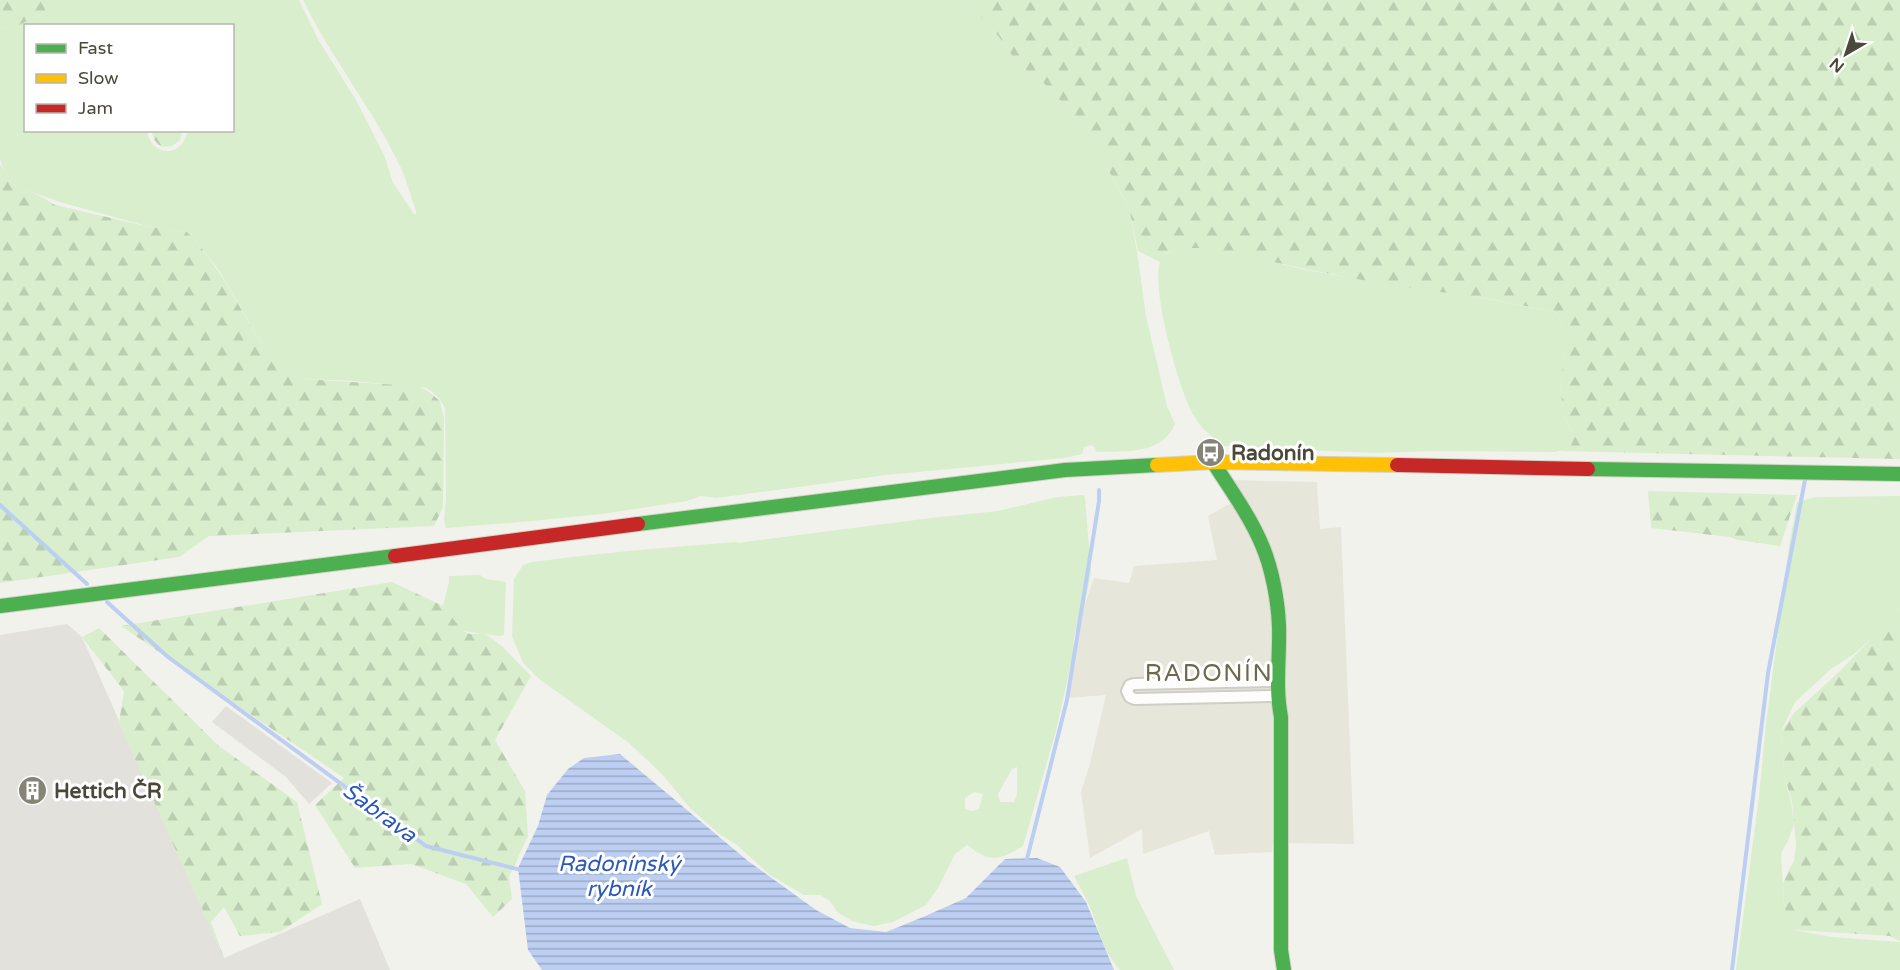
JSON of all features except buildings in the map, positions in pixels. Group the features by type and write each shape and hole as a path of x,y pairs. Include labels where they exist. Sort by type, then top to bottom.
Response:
{"main road":[{"path":"0,606 1054,472 1213,462 1900,474"},
{"path":"1213,462 1263,546 1276,603 1279,626 1277,696 1281,717 1281,950 1284,970"}],"street":[{"path":"1277,681 1134,684 1130,685 1127,691 1130,697 1135,699 1277,696"}],"shaded area":[{"path":"1229,480 1317,482 1320,529 1341,527 1354,844 1273,843 1272,852 1215,855 1209,831 1143,854 1142,829 1090,858 1081,792 1106,695 1068,698 1084,607 1094,578 1129,583 1134,566 1217,560 1208,516 1231,503"},
{"path":"67,624 82,637 224,958 360,899 390,970 0,970 0,635"},
{"path":"226,706 332,783 309,804 286,777 212,722"},
{"path":"93,832 129,918 79,939 42,853"},
{"path":"185,892 202,932 202,938 194,950 171,961 156,925 173,913 180,894"}],"green space":[{"path":"0,0 69,0 19,25 0,29"},
{"path":"69,0 299,0 318,39 356,100 384,155 393,183 416,214 403,173 390,146 303,0 964,0 996,33 1017,62 1026,71 1039,78 1076,120 1109,171 1129,208 1146,316 1167,406 1175,424 1161,441 1152,446 1130,451 1096,452 1092,445 1084,447 1082,454 1064,458 886,475 717,498 701,496 687,501 602,514 446,528 444,520 446,499 445,408 432,392 426,388 303,379 291,375 267,353 220,272 187,232 150,227 60,202 14,184 3,169 0,159 0,29 19,25"},
{"path":"964,0 1900,0 1900,459 1560,451 1570,448 1575,436 1563,410 1563,329 1555,312 1490,299 1378,283 1198,248 1183,248 1166,253 1160,262 1138,251 1129,208 1109,171 1076,120 1039,78 1026,71 1017,62 996,33"},
{"path":"152,132 182,132 180,140 172,146 163,147"},
{"path":"0,165 14,184 55,205 150,227 187,232 221,275 267,353 291,375 303,379 416,386 428,391 440,401 444,418 443,507 434,526 209,536 179,557 0,583"},
{"path":"1183,248 1232,252 1312,271 1555,312 1563,329 1563,411 1575,436 1570,448 1555,452 1374,453 1223,446 1200,424 1188,403 1174,363 1163,316 1158,276 1160,262 1166,254"},
{"path":"1648,491 1797,495 1780,546 1730,537 1651,528"},
{"path":"1083,495 1085,497 1091,573 1082,618 1075,634 1074,650 1056,731 1023,846 1007,855 995,858 982,855 967,845 955,854 938,888 926,905 893,922 874,926 852,921 837,912 830,901 820,895 804,895 770,875 737,845 718,833 690,808 662,774 629,743 539,679 523,663 512,636 514,579 523,565 532,562 660,548 741,543 998,511 1057,497","holes":["1017,767 1017,794 1014,802 1000,802 998,794 1012,769","974,792 983,794 979,809 972,811 965,809 965,798"]},
{"path":"1900,496 1900,608 1854,654 1831,669 1795,702 1781,732 1784,774 1794,824 1781,853 1784,905 1795,930 1832,937 1900,942 1900,970 1736,970 1789,547 1797,502 1816,497"},
{"path":"480,575 486,579 506,582 504,635 463,631 443,606 449,576"},
{"path":"392,582 443,606 463,631 470,634 487,635 503,647 531,676 495,740 525,791 528,836 509,877 512,899 493,917 466,884 411,864 355,868 315,805 344,778 121,626"},
{"path":"1900,608 1900,941 1890,936 1795,930 1788,920 1784,904 1783,884 1794,861 1796,845 1792,802 1784,774 1781,732 1794,713 1840,671"},
{"path":"99,628 219,746 297,802 322,904 280,932 240,936 224,907 211,922 224,958 119,723 124,691 82,637"},
{"path":"1127,858 1136,896 1174,970 1120,970 1107,950 1089,905 1074,876"}],"water":[{"name":"Radonínský rybník","path":"620,754 748,861 816,910 850,928 886,932 966,898 1005,859 1037,858 1060,867 1086,902 1114,970 542,970 528,950 518,868 538,826 547,795 568,769 584,758"}],"waterway":[{"path":"1732,970 1768,673 1806,475"},
{"path":"1027,859 1067,700 1099,490"},
{"name":"Šabrava","path":"0,505 87,584"},
{"name":"Šabrava","path":"107,602 168,657 426,846 521,870"}],"traffic: fast":[{"path":"1213,462 1246,513 1262,545 1272,574 1277,606 1278,694 1281,717 1281,950 1284,970"},
{"path":"638,524 1065,470 1157,465"},
{"path":"1588,469 1900,474"},
{"path":"0,606 395,556"}],"traffic: slow":[{"path":"1157,465 1213,462 1397,465"}],"traffic: jam":[{"path":"1397,465 1588,469"},
{"path":"395,556 638,524"}],"place":[{"name":"Radonín","path":"1210,453"},
{"name":"Hettich ČR","path":"33,791"}],"district":[{"name":"RADONÍN","path":"1209,673"}]}
